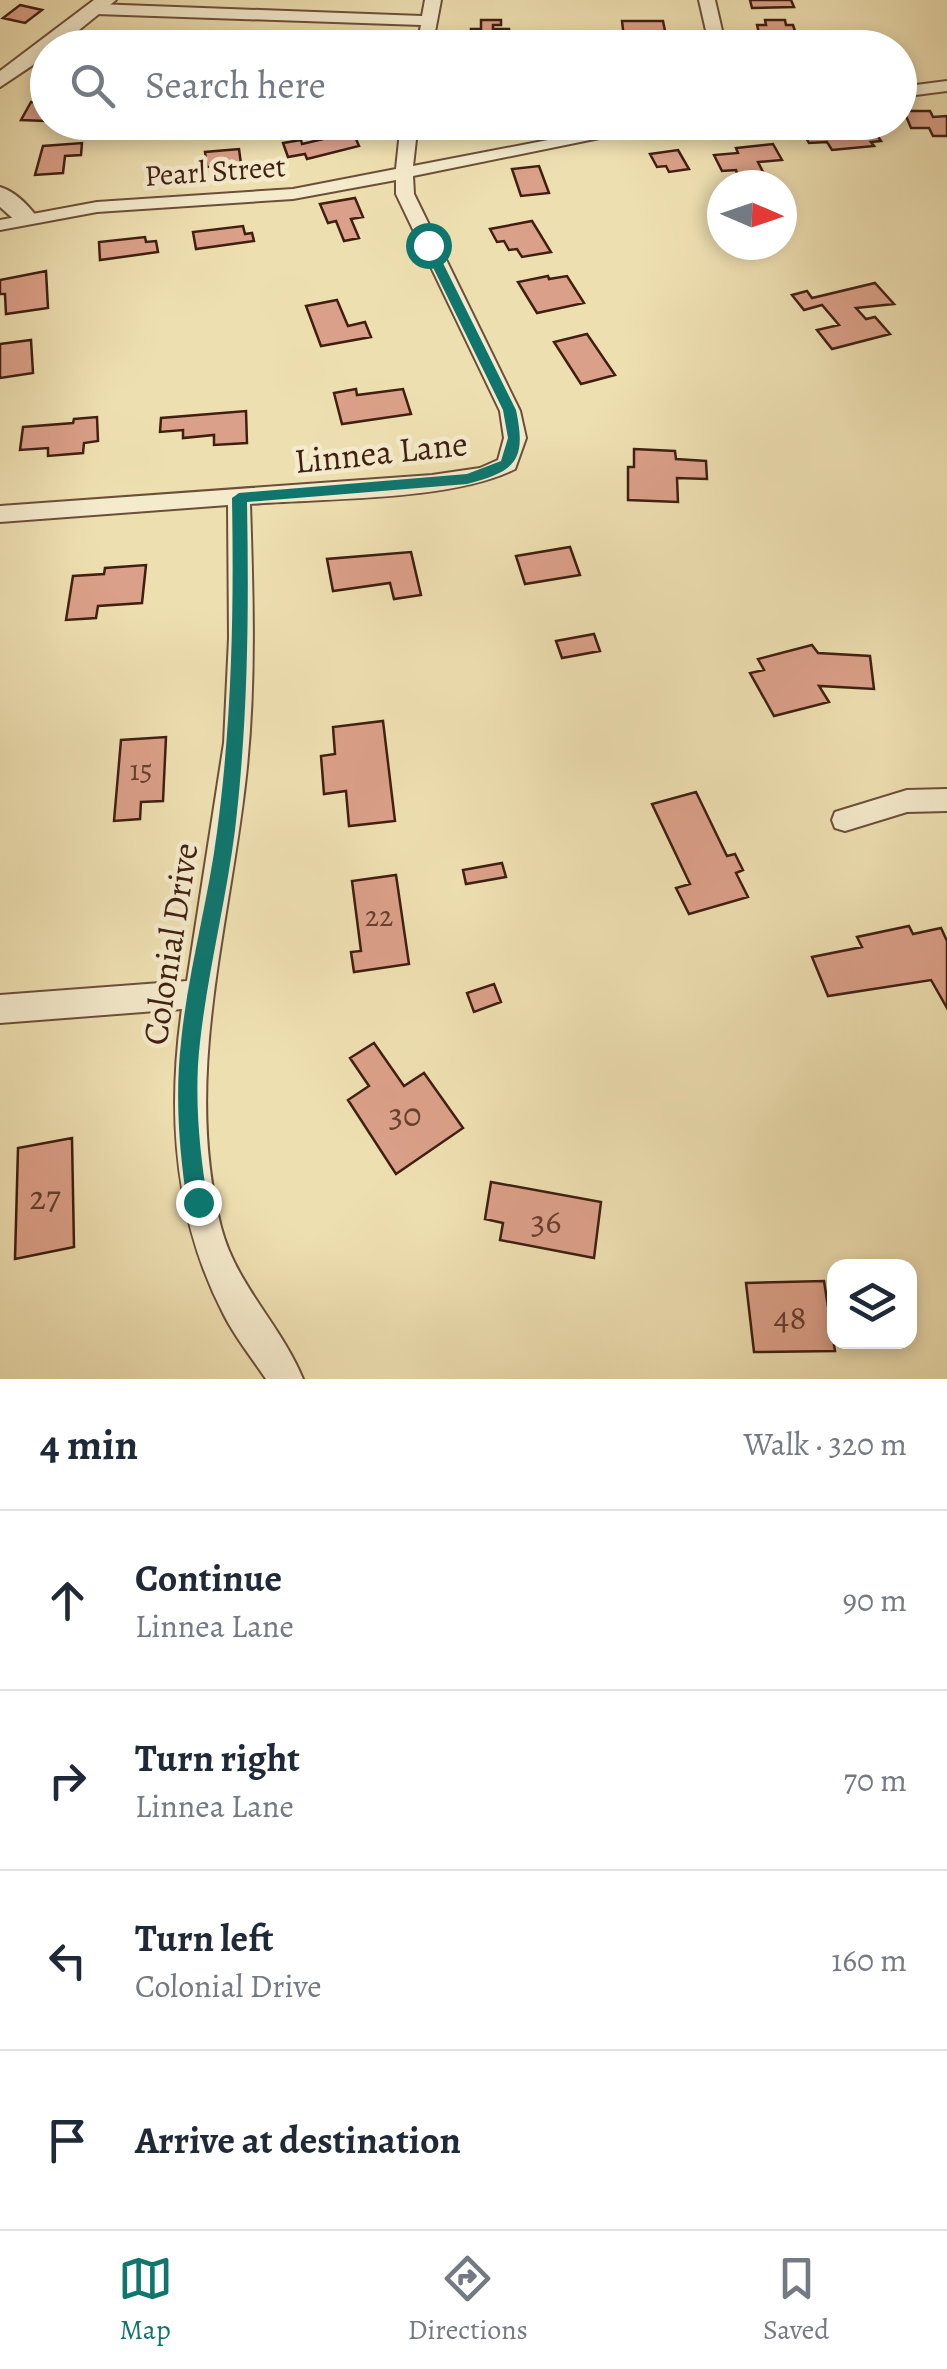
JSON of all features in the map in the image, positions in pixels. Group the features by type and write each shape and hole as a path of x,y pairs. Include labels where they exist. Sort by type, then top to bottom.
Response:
{"street":[{"path":"427,30 433,0"},
{"path":"707,0 714,30"},
{"path":"64,30 101,4 429,21"},
{"path":"0,81 30,54"},
{"path":"917,90 947,86"},
{"path":"404,171 408,140"},
{"name":"Pearl Street","path":"0,224 97,207 278,196 572,140"},
{"name":"Linnea Lane","path":"0,514 467,479 507,464 515,438 510,410 410,212 404,171"},
{"path":"0,194 25,217"},
{"name":"Colonial Drive","path":"239,498 242,649 238,734 226,835 197,994 187,1092 189,1151 198,1202 230,1295 256,1342 286,1379"},
{"path":"845,820 906,801 947,800"},
{"path":"0,1010 197,994"}],"building":[{"path":"750,0 791,0 794,7 752,8"},
{"path":"20,5 42,10 25,23 3,18"},
{"path":"481,20 501,20 501,25 493,25 493,29 509,30 471,30 481,29"},
{"path":"765,20 785,20 795,30 758,30 757,25 766,25"},
{"path":"622,21 663,21 665,30 623,30"},
{"path":"30,104 30,120 21,120"},
{"path":"917,111 930,111 933,117 947,116 947,136 933,136 929,128 917,128"},
{"path":"301,140 302,144 356,140 359,146 307,159 305,154 288,157 283,143"},
{"path":"807,140 881,141 871,142 874,146 832,150 827,142"},
{"path":"82,143 81,155 65,156 63,173 35,175 43,146"},
{"path":"773,144 782,160 758,162 762,170 722,170 714,155 738,153 736,148"},
{"path":"239,149 241,164 207,167 205,152"},
{"path":"678,150 689,169 669,172 666,166 657,167 650,154"},
{"path":"539,166 549,193 521,196 512,169"},
{"path":"355,198 363,217 351,219 359,238 344,241 336,221 328,223 320,204"},
{"path":"532,221 551,252 522,257 517,249 509,250 504,241 497,242 490,229"},
{"path":"243,226 245,234 252,233 254,241 196,249 193,232"},
{"path":"145,237 146,242 156,241 158,252 100,260 99,242"},
{"path":"46,271 48,308 6,314 0,280"},
{"path":"567,276 584,303 537,313 518,282"},
{"path":"875,283 894,304 856,308 866,319 875,317 890,334 832,349 817,330 839,325 822,305 804,310 792,295 807,291 812,298"},
{"path":"337,300 348,326 365,322 371,337 321,346 306,306"},
{"path":"587,334 615,375 581,384 554,342"},
{"path":"31,340 33,373 0,378 0,344"},
{"path":"356,389 357,395 403,389 411,414 342,424 334,393"},
{"path":"246,411 247,443 214,445 214,435 183,438 183,430 160,432 161,418"},
{"path":"97,417 98,441 84,443 83,453 48,456 48,448 20,450 23,427"},
{"path":"634,449 675,451 676,459 706,461 707,479 677,478 678,502 628,500 628,467 634,467"},
{"path":"570,547 580,575 525,584 516,556"},
{"path":"411,552 421,595 394,599 390,583 333,591 327,559"},
{"path":"146,565 142,603 98,606 96,618 66,620 73,576 104,574 105,568"},
{"path":"594,634 600,651 562,658 556,641"},
{"path":"812,645 818,653 870,656 874,689 819,686 829,702 774,716 750,673 764,670 758,659"},
{"path":"383,721 395,821 349,826 346,791 324,794 321,756 335,754 333,727"},
{"path":"166,737 163,801 141,802 140,819 114,821 121,740"},
{"path":"696,792 727,856 735,854 743,870 736,873 748,897 689,914 676,888 690,884 652,804"},
{"path":"502,863 506,877 466,884 463,870"},
{"path":"396,875 409,964 354,972 351,952 361,951 352,881"},
{"path":"909,926 913,934 941,928 947,941 947,1008 931,980 828,996 812,957 862,947 857,937"},
{"path":"494,984 501,1002 474,1012 467,993"},
{"path":"374,1043 404,1086 424,1073 463,1128 396,1174 348,1100 369,1086 350,1058"},
{"path":"72,1138 74,1247 15,1259 18,1148"},
{"path":"491,1182 601,1202 594,1258 500,1240 503,1223 485,1219"},
{"path":"824,1281 827,1349 835,1351 754,1352 746,1283"}],"route":[{"path":"198,1202 189,1151 187,1092 190,1044 226,835 239,720 239,498 467,479 496,471 507,464 512,451 515,438 510,410 428,245"}]}
